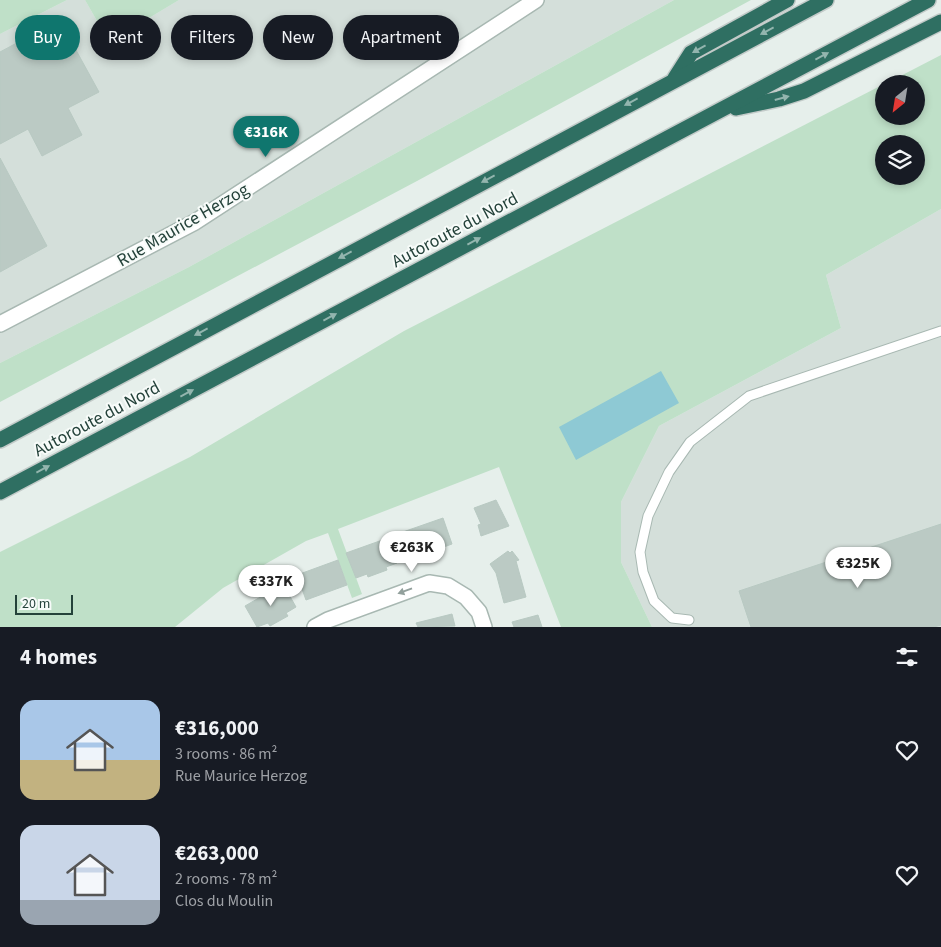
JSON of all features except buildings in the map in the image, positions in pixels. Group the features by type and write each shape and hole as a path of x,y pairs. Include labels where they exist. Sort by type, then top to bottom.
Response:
{"highway":[{"path":"674,79 691,53 787,0"},
{"name":"Autoroute du Nord","path":"0,440 674,79 826,0"},
{"name":"Autoroute du Nord","path":"0,492 928,0"},
{"path":"717,112 779,99 804,91 941,22"}],"street":[{"name":"Rue Maurice Herzog","path":"0,324 195,222 536,0"},
{"path":"315,627 328,620 430,583 448,586 466,596 479,612 484,627"}],"lane":[{"path":"689,620 672,618 654,601 643,572 640,552 648,516 669,472 690,442 749,396 941,331"}],"shaded area":[{"path":"67,0 85,0 94,15 90,15 90,60 161,60 161,15 154,15 179,0 674,0 189,267 0,363 0,34 15,26 15,60 80,60 80,15 37,15"},
{"path":"941,209 941,627 652,627 621,562 621,502 659,426 841,328 826,275"}],"green space":[{"path":"0,0 67,0 37,15 15,15 15,26 0,34"},
{"path":"85,0 179,0 154,15 94,15"},
{"path":"674,0 751,0 417,181 0,402 0,363 189,267"},
{"path":"941,55 941,209 826,275 841,328 659,426 621,502 621,562 652,627 561,627 499,467 338,529 362,594 352,598 328,533 306,541 223,588 175,627 0,627 0,552 190,457 404,331 875,89 875,125 925,125 925,75 902,75"}],"water":[{"path":"661,371 679,403 576,460 559,427"}]}
